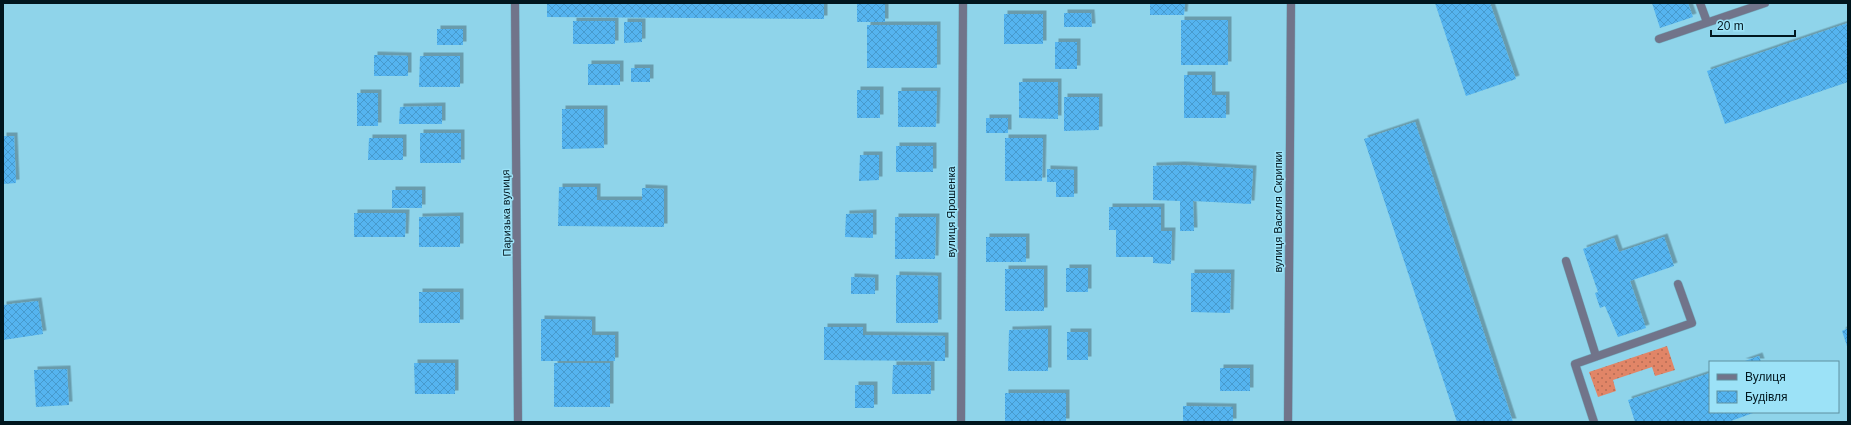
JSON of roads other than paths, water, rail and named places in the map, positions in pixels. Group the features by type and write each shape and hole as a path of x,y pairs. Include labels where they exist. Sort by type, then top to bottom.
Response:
{"street":[{"name":"Паризька вулиця","path":"516,3 518,422"},
{"name":"вулиця Ярошенка","path":"961,422 963,3"},
{"name":"вулиця Василя Скрипки","path":"1288,422 1291,3"},
{"path":"1700,3 1707,22"},
{"path":"1659,39 1765,3"},
{"path":"1566,261 1596,356"},
{"path":"1594,422 1575,364 1692,323 1678,284"}]}
